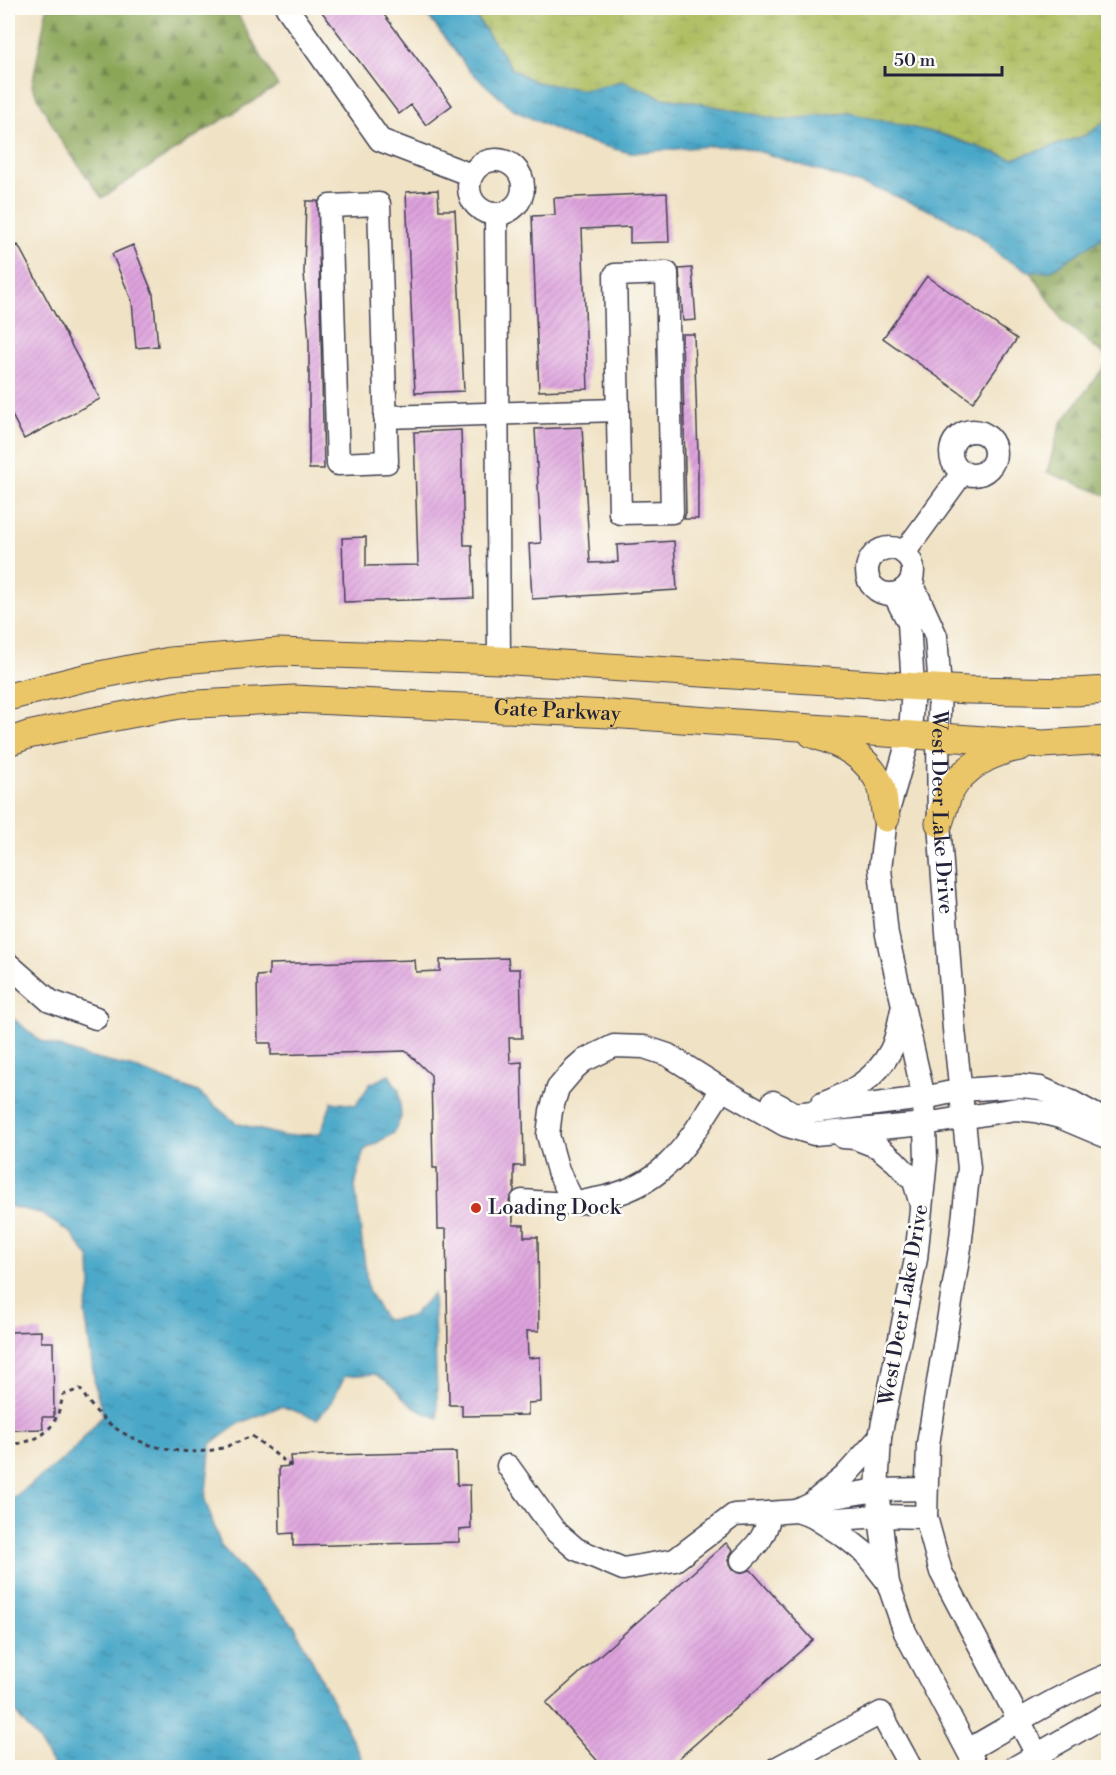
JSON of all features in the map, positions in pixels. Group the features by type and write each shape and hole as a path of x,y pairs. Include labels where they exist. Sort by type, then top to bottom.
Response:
{"main road":[{"path":"8,697 84,678 170,661 279,652 499,660 940,689 1075,692 1108,690"},
{"name":"Gate Parkway","path":"8,742 28,735 179,705 294,699 609,714 1043,744 1108,740"},
{"path":"786,725 840,743 858,755 870,768 881,787 886,818"},
{"path":"939,823 950,792 970,769 982,760 1005,750 1043,744"}],"street":[{"path":"287,8 380,140 471,175"},
{"path":"492,160 510,163 521,176 522,194 513,208 496,214 479,208 473,202 469,184 471,175 484,162 492,160"},
{"path":"379,204 385,417 387,462 338,464 330,206 379,204"},
{"path":"496,214 499,660"},
{"path":"667,273 672,512 620,513 618,410 615,274 667,273"},
{"path":"385,417 618,410"},
{"path":"904,553 963,472"},
{"path":"897,549 904,553 912,566 902,587 886,594 873,587 867,573 868,566 876,554 882,550 897,549"},
{"name":"West Deer Lake Drive","path":"902,587 909,624 913,686 909,734 886,818 880,869 887,935 924,1098 926,1159 916,1259 880,1437 877,1490 888,1582 905,1632 972,1759"},
{"name":"West Deer Lake Drive","path":"902,587 936,636 940,689 939,823 954,1029 969,1168 960,1247 928,1444 926,1517 941,1572 1041,1761"},
{"path":"8,964 50,1001 96,1018"},
{"path":"796,1114 861,1086 879,1070 892,1049 903,1005"},
{"path":"574,1203 558,1170 548,1135 551,1111 558,1088 583,1061 614,1046 644,1047 668,1055 724,1083 796,1114 924,1098 961,1090 1002,1086 1040,1088 1085,1118 1105,1136 1108,1135"},
{"path":"724,1083 785,1125 814,1134 855,1138 878,1147 914,1181 922,1205"},
{"path":"522,1201 574,1203 609,1197 638,1187 664,1169 692,1137 724,1083"},
{"path":"814,1134 925,1124 999,1110 1026,1110 1060,1117 1108,1122"},
{"path":"806,1511 844,1477 880,1437"},
{"path":"508,1466 554,1530 576,1549 623,1569 675,1560 734,1515 806,1511 823,1520 880,1516 926,1517"},
{"path":"806,1511 822,1499 877,1490 927,1489"},
{"path":"806,1511 865,1553 888,1582"},
{"path":"742,1560 760,1542 768,1529 770,1513"},
{"path":"972,1759 1019,1720 1080,1687 1108,1676"},
{"path":"777,1767 882,1713 911,1767"},
{"path":"1014,1767 1041,1761 1108,1714"}],"path":[{"path":"8,1445 25,1443 43,1436 53,1424 60,1410 63,1395 80,1389 101,1417 129,1436 160,1448 188,1452 220,1448 252,1436 291,1466"}],"green space":[{"path":"47,8 234,8 278,86 207,129 102,198 60,139 32,86"},
{"path":"470,8 1096,8 1108,26 1108,119 1087,135 1013,159 947,136 849,113 782,120 662,98 623,81 584,90 535,82 513,70"},
{"path":"1108,234 1108,358 1063,321 1031,272 1050,270"},
{"path":"1108,362 1108,496 1047,472 1060,425"}],"water":[{"path":"422,8 470,8 513,70 535,82 584,90 623,81 662,98 782,120 849,113 940,134 1013,159 1087,135 1108,119 1108,234 1050,271 1031,272 1003,258 977,234 938,214 886,192 742,146 709,146 630,153 571,137 514,110 469,70"},
{"path":"8,1014 39,1040 87,1057 138,1069 198,1092 236,1123 283,1136 320,1134 332,1102 356,1105 370,1084 389,1075 399,1091 401,1117 394,1133 364,1150 355,1186 368,1290 385,1320 411,1317 433,1294 438,1418 408,1403 391,1384 375,1374 345,1376 329,1406 317,1419 281,1406 238,1424 211,1444 205,1500 221,1546 295,1627 366,1767 54,1767 38,1740 8,1703 8,1502 70,1454 103,1415 95,1385 85,1312 91,1287 90,1259 71,1233 40,1213 8,1206"}],"building":[{"path":"319,8 379,8 452,105 426,125 411,105 399,114"},
{"path":"438,190 439,210 455,210 464,391 415,393 406,192"},
{"path":"667,193 669,242 630,243 630,227 582,229 588,389 539,391 532,216 555,215 554,198"},
{"path":"306,201 318,201 324,469 309,469 309,343 304,272"},
{"path":"18,245 100,399 24,439 8,407 8,250"},
{"path":"133,245 153,294 158,346 136,348 132,301 112,254"},
{"path":"692,268 696,320 683,321 679,269"},
{"path":"927,276 1017,339 973,402 883,338"},
{"path":"682,334 694,334 698,519 684,519 686,512"},
{"path":"582,427 590,563 618,562 617,545 674,541 677,590 532,599 529,544 541,543 535,429"},
{"path":"461,430 464,545 472,545 474,598 344,602 342,538 366,537 366,566 418,565 414,432"},
{"path":"508,958 509,969 520,969 522,1038 509,1038 510,1063 522,1062 524,1166 514,1166 514,1191 509,1201 513,1211 513,1225 524,1225 524,1237 538,1237 539,1331 527,1331 528,1358 540,1357 541,1402 528,1403 528,1415 462,1416 462,1405 449,1405 446,1229 438,1229 437,1168 433,1168 431,1075 406,1051 271,1055 271,1043 258,1043 257,976 269,975 269,964 415,960 416,972 440,971 440,960"},
{"path":"41,1331 41,1342 53,1342 54,1417 42,1417 43,1429 8,1430 8,1332"},
{"path":"456,1452 457,1485 470,1485 471,1529 459,1530 459,1542 293,1546 293,1533 280,1534 279,1467 291,1466 290,1456"},
{"path":"726,1543 733,1550 729,1557 732,1569 739,1573 751,1570 813,1640 669,1767 603,1767 546,1703"}],"place":[{"name":"Loading Dock","path":"476,1208"}]}
